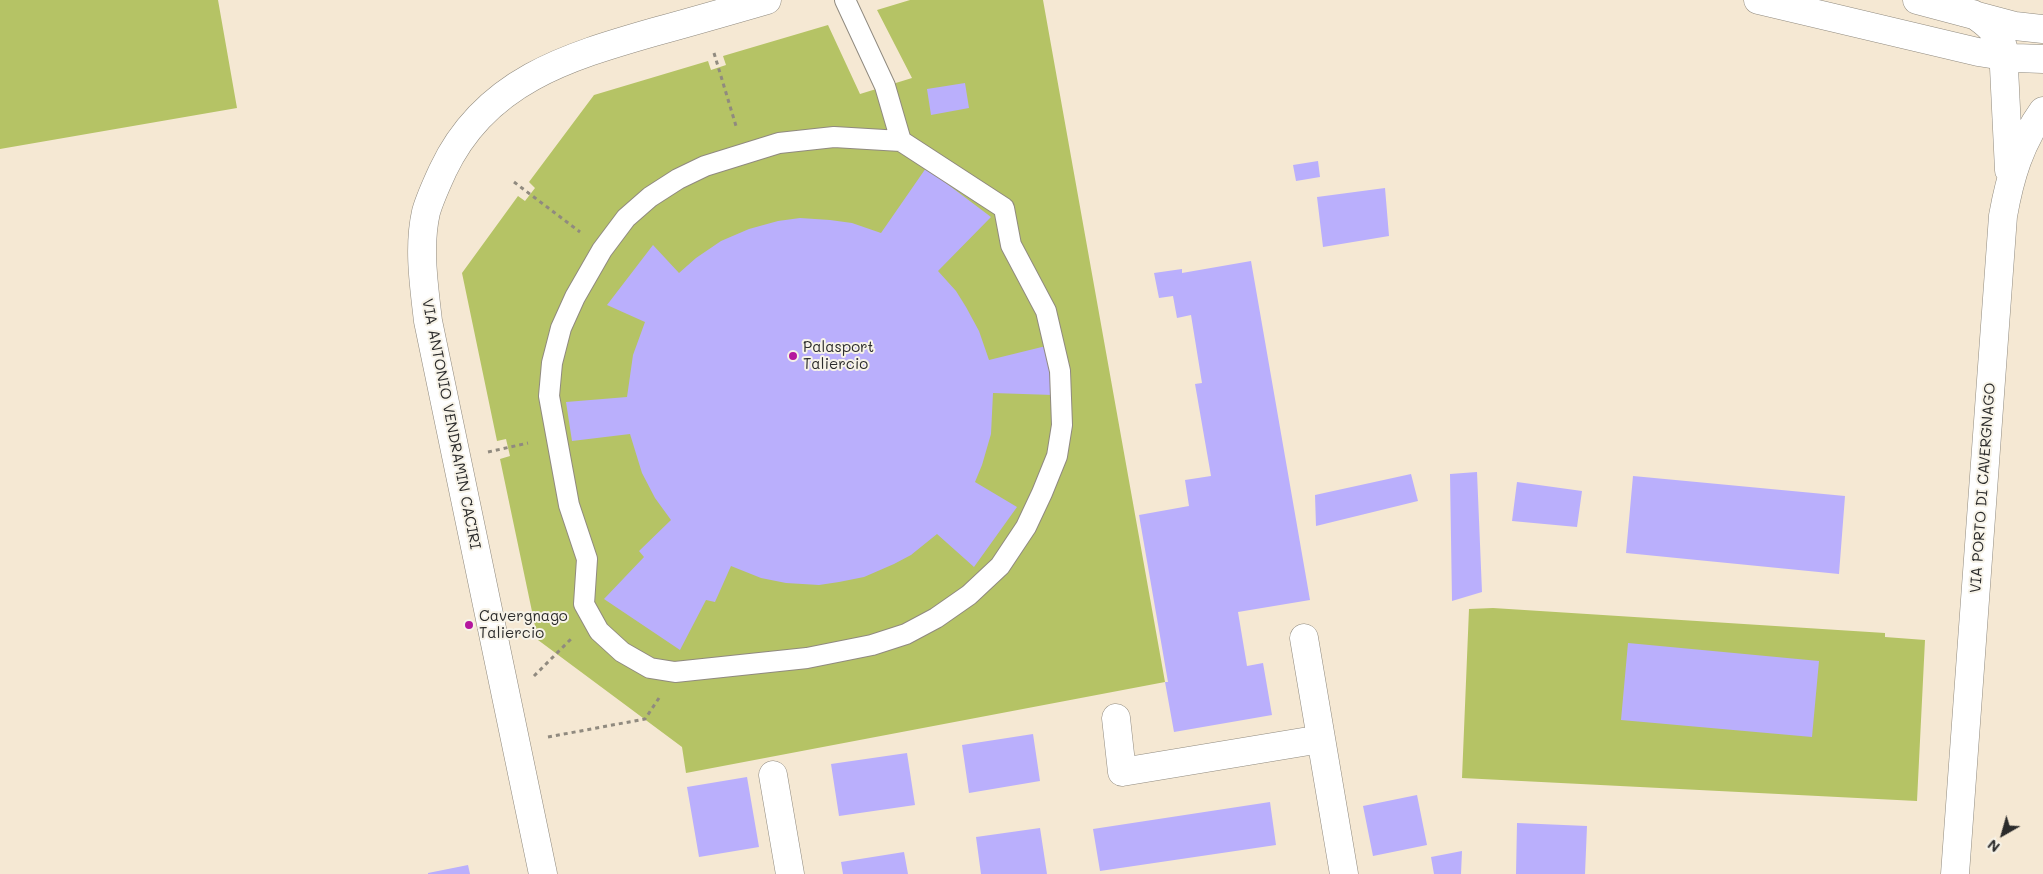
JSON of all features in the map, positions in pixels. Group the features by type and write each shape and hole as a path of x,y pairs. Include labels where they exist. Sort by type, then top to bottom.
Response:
{"street":[{"name":"VIA ANTONIO VENDRAMIN CACIRI","path":"543,874 428,321 423,281 426,212 450,157 463,135 481,114 530,77 560,62 593,50 767,0"},
{"path":"1758,0 1978,52 2004,56 2043,58"},
{"path":"1918,0 2015,26 2043,29"},
{"path":"1973,14 1997,34 2003,47 2009,182"},
{"name":"VIA PORTO DI CAVERGNAGO","path":"1955,874 2004,216 2009,182 2028,133 2043,111"},
{"path":"1304,638 1344,874"},
{"path":"1116,718 1122,772 1321,739"},
{"path":"773,775 790,874"}],"lane":[{"path":"845,0 885,86 901,141"},
{"path":"834,137 901,141 1004,208 1011,245 1046,311 1060,371 1062,425 1057,456 1026,527 1000,566 956,604 936,618 906,634 872,645 807,658 675,672 650,668 622,652 599,631 584,604 587,559 569,505 555,436 549,396 552,363 561,328 574,297 602,250 626,218 650,197 678,179 705,166 744,154 778,143 834,137"}],"path":[{"path":"714,53 744,154"},
{"path":"514,182 602,250"},
{"path":"486,452 555,436"},
{"path":"529,682 592,618"},
{"path":"540,739 645,719 675,672"}],"green space":[{"path":"0,0 218,0 237,108 0,149"},
{"name":"Palasport Taliercio","path":"910,0 1043,0 1165,682 686,773 682,747 538,640 500,459 510,456 506,439 497,441 462,273 518,196 525,201 535,188 529,182 594,95 708,61 711,70 726,65 723,56 828,25 860,94 912,78 877,10"},
{"path":"1493,608 1885,633 1885,637 1925,640 1917,801 1462,778 1469,609"}],"building":[{"path":"965,83 969,108 931,115 927,89"},
{"path":"1318,161 1320,177 1296,181 1293,165"},
{"name":"Palasport Taliercio","path":"926,168 991,217 938,271 956,291 966,307 979,331 989,360 1046,346 1053,395 993,393 991,434 975,482 1017,507 974,567 937,534 911,555 894,564 864,577 839,582 819,585 786,583 761,578 731,566 715,602 706,600 680,650 604,599 644,557 639,551 671,520 655,498 642,473 630,434 572,441 566,402 627,397 633,355 645,322 607,305 653,245 679,273 696,258 721,241 749,229 778,221 800,218 830,220 852,223 881,233"},
{"path":"1385,188 1389,236 1323,247 1317,197"},
{"path":"1251,261 1310,600 1238,612 1247,666 1263,663 1272,715 1174,732 1165,682 1168,682 1139,515 1189,506 1185,480 1211,476 1195,384 1202,383 1191,315 1177,318 1173,296 1159,298 1154,273 1182,269 1182,273"},
{"path":"1477,472 1482,592 1452,601 1450,474"},
{"path":"1411,474 1418,501 1316,526 1315,495"},
{"path":"1633,476 1845,496 1839,574 1626,553"},
{"path":"1517,482 1582,491 1577,527 1512,521"},
{"path":"1628,643 1819,661 1812,737 1621,720"},
{"path":"1033,734 1040,781 969,793 962,745"},
{"path":"907,753 915,805 839,816 831,764"},
{"path":"747,777 759,847 699,857 687,787"},
{"path":"1417,795 1427,845 1373,856 1363,806"},
{"path":"1270,802 1276,845 1100,871 1093,829"},
{"path":"1517,823 1587,826 1585,874 1516,874"},
{"path":"1040,828 1047,874 981,874 976,837"},
{"path":"1462,851 1461,874 1434,874 1431,857"},
{"path":"904,852 908,874 843,874 841,862"},
{"path":"468,865 470,874 428,874 428,873"}],"place":[{"name":"Palasport Taliercio","path":"793,356"},
{"name":"Cavergnago Taliercio","path":"469,625"}]}
